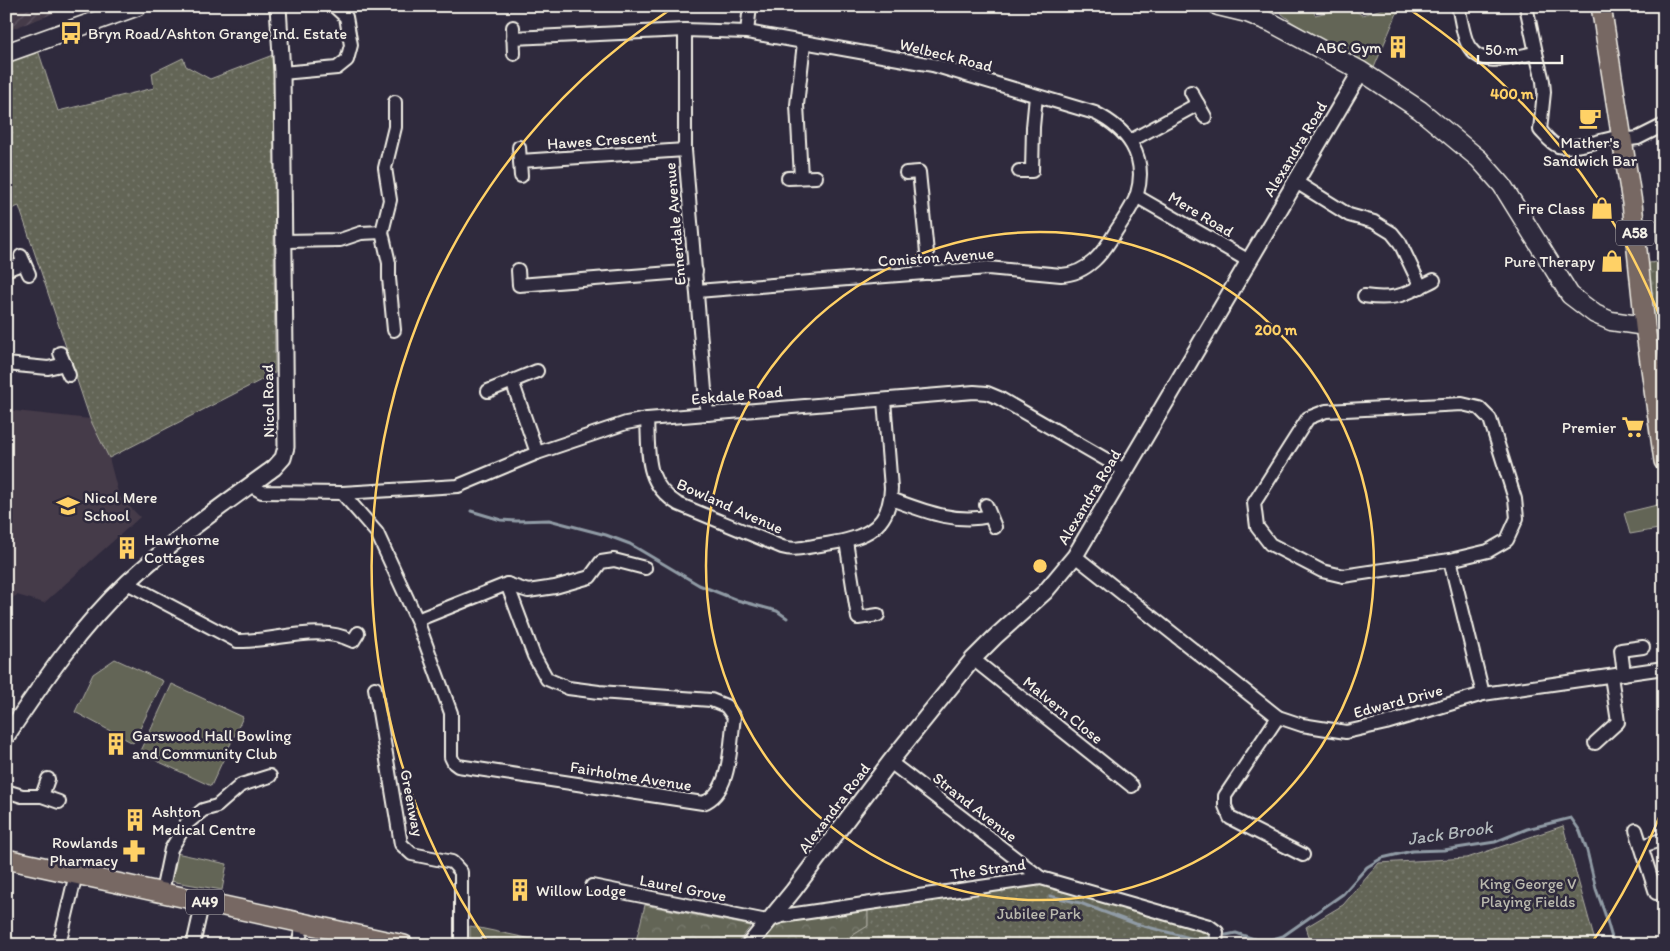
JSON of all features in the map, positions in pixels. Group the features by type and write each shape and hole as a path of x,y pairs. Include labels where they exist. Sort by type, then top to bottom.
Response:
{"main road":[{"path":"6,54 138,6"},
{"path":"1218,6 1272,23 1362,71 1420,110 1479,160 1502,185 1570,296 1595,314 1611,321 1645,326"},
{"path":"1267,6 1267,14 1272,23"},
{"name":"A58","path":"1601,6 1632,203 1645,326 1658,378 1664,461"},
{"name":"A49","path":"6,859 404,945"}],"street":[{"name":"Nicol Road","path":"6,737 77,639 127,583 158,556 274,468 283,458 286,447 284,241 282,73 278,6"},
{"path":"282,73 337,68 347,60 351,45 346,17 334,6"},
{"path":"747,32 750,6"},
{"path":"1458,6 1468,47 1476,54 1485,59 1495,60 1536,53"},
{"path":"1526,6 1543,81 1544,92 1540,130 1548,140 1556,145 1567,147 1622,138 1638,138 1664,125"},
{"name":"Welbeck Road","path":"514,54 513,33 685,30 747,32 933,65 1095,113 1118,127 1130,141 1139,166 1139,185 1136,196"},
{"name":"Ennerdale Avenue","path":"685,30 685,150 706,414"},
{"path":"801,177 797,105 804,43"},
{"name":"Alexandra Road","path":"749,945 793,891 890,762 973,659 1045,592 1075,556 1362,71"},
{"path":"1191,92 1205,117"},
{"path":"1019,171 1032,171 1036,96"},
{"path":"395,100 395,127 385,168 390,200 382,232 390,263 389,278 395,332"},
{"path":"1130,141 1198,104"},
{"path":"519,147 521,176"},
{"name":"Hawes Crescent","path":"520,161 685,150"},
{"path":"906,173 919,172 928,273"},
{"path":"788,178 816,177"},
{"path":"1296,182 1349,215 1374,222 1392,233 1400,243 1421,287"},
{"name":"Mere Road","path":"1136,196 1249,261"},
{"name":"Coniston Avenue","path":"697,291 988,268 1061,275 1074,274 1102,253 1136,196"},
{"path":"284,241 340,240 361,233 382,232"},
{"path":"6,270 24,264"},
{"path":"518,270 519,285 696,271"},
{"path":"1364,296 1392,298 1434,280"},
{"path":"6,364 48,368 65,364"},
{"path":"488,391 537,371"},
{"path":"512,382 537,453"},
{"name":"Eskdale Road","path":"250,485 262,492 342,493 458,486 537,453 626,422 974,392 987,393 999,398 1126,471"},
{"name":"Bowland Avenue","path":"647,419 649,460 652,475 659,488 670,499 788,549 846,541 864,535 876,527 885,515 891,499 884,400"},
{"path":"1462,404 1479,408 1490,419 1515,499 1517,518 1507,540 1488,552 1450,560 1343,576 1322,571 1270,544 1257,527 1254,504 1308,418 1326,411 1462,404"},
{"name":"Fairholme Avenue","path":"342,493 377,533 417,620 450,713 451,757 458,766 702,803 709,801 721,789 727,771 734,717 726,706 711,700 568,688 547,679 534,656 507,584"},
{"path":"891,499 951,518 971,520 990,516"},
{"path":"846,541 858,618 878,615"},
{"name":"Edward Drive","path":"1075,556 1278,717 1302,725 1346,732 1386,723 1483,694 1664,668"},
{"path":"417,620 507,584 528,591 590,577 601,562 614,560 636,570"},
{"path":"1450,560 1483,694"},
{"path":"127,583 237,641 252,642 320,632 343,636 353,640 358,633"},
{"path":"1624,674 1621,650 1643,647"},
{"name":"Malvern Close","path":"973,659 1132,787"},
{"path":"1595,743 1623,724 1611,676"},
{"name":"Greenway","path":"375,688 401,844 412,854 452,862 461,872 461,945"},
{"path":"1278,717 1226,796 1225,806 1230,818 1303,855"},
{"name":"Strand Avenue","path":"890,762 1041,878"},
{"path":"162,892 171,849 186,824 203,810 217,806 241,785 270,776"},
{"path":"42,796 48,779"},
{"path":"6,792 22,796 42,796 59,802"},
{"path":"1636,830 1656,893"},
{"path":"1642,846 1664,839"},
{"path":"59,945 76,874"},
{"name":"The Strand","path":"767,921 782,916 1041,878 1209,926 1217,932 1216,945"},
{"name":"Laurel Grove","path":"592,886 767,921"},
{"path":"193,945 202,901"},
{"path":"298,945 303,923"}],"shaded area":[{"path":"6,6 53,6 55,13 6,31"},
{"name":"Nicol Mere School","path":"6,410 90,419 109,458 119,496 140,517 44,603 17,595 6,602"}],"green space":[{"path":"1278,6 1312,6 1315,15 1349,7 1362,15 1392,6 1400,6 1373,70 1292,22 1282,14"},
{"path":"36,44 58,111 154,88 152,73 183,58 186,66 210,79 278,53 274,241 275,373 109,458 90,419 19,206 6,211 6,61"},
{"path":"1664,261 1664,378 1653,379 1649,263"},
{"path":"1661,504 1664,528 1630,534 1624,513"},
{"path":"115,659 163,681 133,743 75,712 93,674"},
{"path":"172,684 243,717 211,786 140,753"},
{"name":"King George V Playing Fields","path":"1563,826 1596,945 1312,945 1306,927 1343,905 1379,863 1467,858"},
{"path":"176,853 227,864 222,890 170,881"},
{"name":"Jubilee Park","path":"1045,880 1210,931 1207,945 842,945 845,940 868,926 868,909"},
{"path":"645,905 751,926 736,945 635,945"},
{"path":"868,909 868,926 845,940 842,945 758,945 775,924"},
{"path":"470,926 560,945 470,945"}],"waterway":[{"path":"471,511 501,520 549,520 606,535 630,544 699,585 737,600 777,611 787,618"},
{"name":"Jack Brook","path":"1226,935 1236,933 1263,942 1283,936 1343,894 1367,867 1382,858 1412,851 1444,850 1495,842 1527,829 1571,818 1580,831 1587,851 1596,889 1614,945"},
{"name":"Jack Brook","path":"1050,896 1080,903 1136,924 1198,940 1208,938"}],"place":[{"name":"Bryn Road/Ashton Grange Ind. Estate","path":"71,33"},
{"name":"ABC Gym","path":"1398,47"},
{"name":"Mather's Sandwich Bar","path":"1590,118"},
{"name":"Fire Class","path":"1602,208"},
{"name":"Pure Therapy","path":"1612,261"},
{"name":"Premier","path":"1633,427"},
{"name":"Nicol Mere School","path":"68,506"},
{"name":"Hawthorne Cottages","path":"127,548"},
{"name":"Garswood Hall Bowling and Community Club","path":"116,744"},
{"name":"Ashton Medical Centre","path":"135,820"},
{"name":"Rowlands Pharmacy","path":"134,851"},
{"name":"Willow Lodge","path":"520,890"}]}
